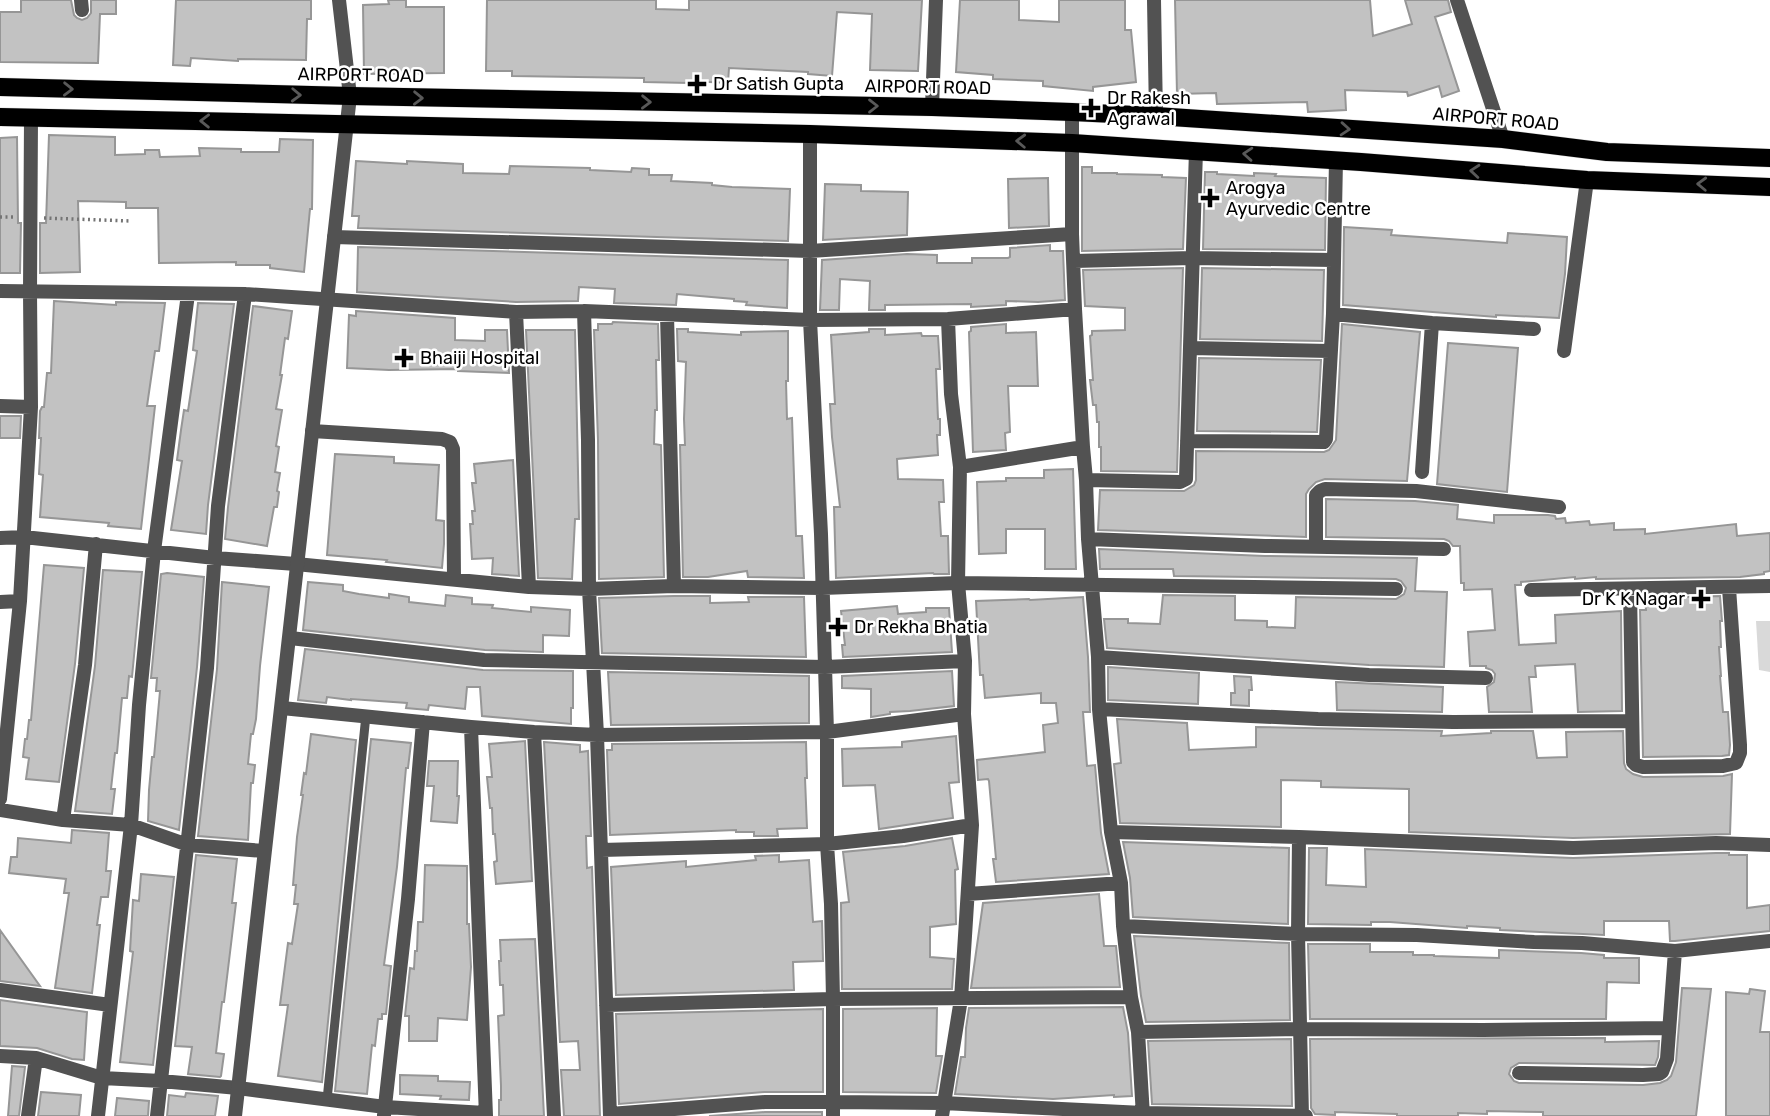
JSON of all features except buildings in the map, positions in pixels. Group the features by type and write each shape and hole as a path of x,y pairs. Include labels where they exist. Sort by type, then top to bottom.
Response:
{"main road":[{"name":"AIRPORT ROAD","path":"0,87 1072,112 1503,139 1607,152 1770,158"},
{"path":"0,117 810,134 1072,143 1587,180 1770,187"}],"street":[{"path":"235,1116 350,96 339,0"},
{"path":"932,107 936,0"},
{"path":"1154,0 1156,116"},
{"path":"1457,0 1503,139"},
{"path":"1072,112 1075,309 1091,585 1098,657 1099,709 1111,832 1121,883 1131,998 1138,1032 1143,1115"},
{"path":"0,799 6,677 20,601 31,407 31,118"},
{"path":"810,134 810,320 821,521 827,844 833,999 833,1109"},
{"path":"1086,480 1186,479 1196,150"},
{"path":"1187,441 1324,442 1327,436 1333,314 1336,160"},
{"path":"1564,351 1587,180"},
{"path":"334,237 810,251 1072,234"},
{"path":"1073,261 1192,258 1333,260"},
{"path":"0,291 245,294 516,312 584,311 810,320 948,319 1075,309"},
{"path":"98,1116 131,825 154,551 188,293"},
{"path":"157,1116 207,668 218,506 245,294"},
{"path":"584,311 589,589 597,735 610,1115 765,1102 833,1109 1304,1116 1298,934 1299,837"},
{"path":"516,312 529,587"},
{"path":"1333,314 1534,329"},
{"path":"667,315 674,586"},
{"path":"943,1110 961,999 972,825 964,714 965,661 958,583 960,467 951,394 948,319"},
{"path":"1423,472 1432,323"},
{"path":"1191,348 1330,351"},
{"path":"0,406 31,407"},
{"path":"312,431 442,439 450,442 453,449 454,579"},
{"path":"960,467 1083,447"},
{"path":"1316,547 1317,495 1325,489 1416,491 1559,507"},
{"path":"0,538 24,537 529,587 822,587 958,583 1396,589"},
{"path":"1088,539 1444,549"},
{"path":"63,820 85,665 96,544"},
{"path":"1531,590 1770,586"},
{"path":"1630,590 1633,757 1636,765 1723,766 1736,763 1740,753 1729,587"},
{"path":"0,602 20,601"},
{"path":"289,638 484,660 825,667 965,661"},
{"path":"1098,657 1369,675 1486,678"},
{"path":"282,708 471,727 597,735 827,732 964,714"},
{"path":"1099,709 1318,719 1453,722 1632,721"},
{"path":"385,1112 408,899 423,722"},
{"path":"0,1056 36,1058 102,1078 238,1088 327,1100 385,1112 486,1115 471,727"},
{"path":"534,732 554,1116"},
{"path":"0,810 63,820 131,825 188,845 264,851"},
{"path":"601,850 827,844 972,825"},
{"path":"1111,832 1573,848 1716,843 1770,845"},
{"path":"968,894 1121,883"},
{"path":"1123,926 1581,943 1675,951 1770,941"},
{"path":"1519,1073 1658,1074 1665,1068 1675,951"},
{"path":"0,990 110,1005"},
{"path":"606,1005 833,999 1131,998"},
{"path":"1138,1032 1669,1028"},
{"path":"28,1116 36,1058"},
{"path":"325,1116 327,1100"}],"lane":[{"path":"327,1100 366,715"}],"path":[{"path":"0,217 131,221"}],"shaded area":[{"path":"1756,621 1770,621 1770,672 1759,670"}],"place":[{"name":"Dr Satish Gupta","path":"697,84"},
{"name":"Dr Rakesh Agrawal","path":"1091,108"},
{"name":"Arogya Ayurvedic Centre","path":"1210,198"},
{"name":"Bhaiji Hospital","path":"404,358"},
{"name":"Dr K K Nagar","path":"1701,599"},
{"name":"Dr Rekha Bhatia","path":"838,627"}]}
